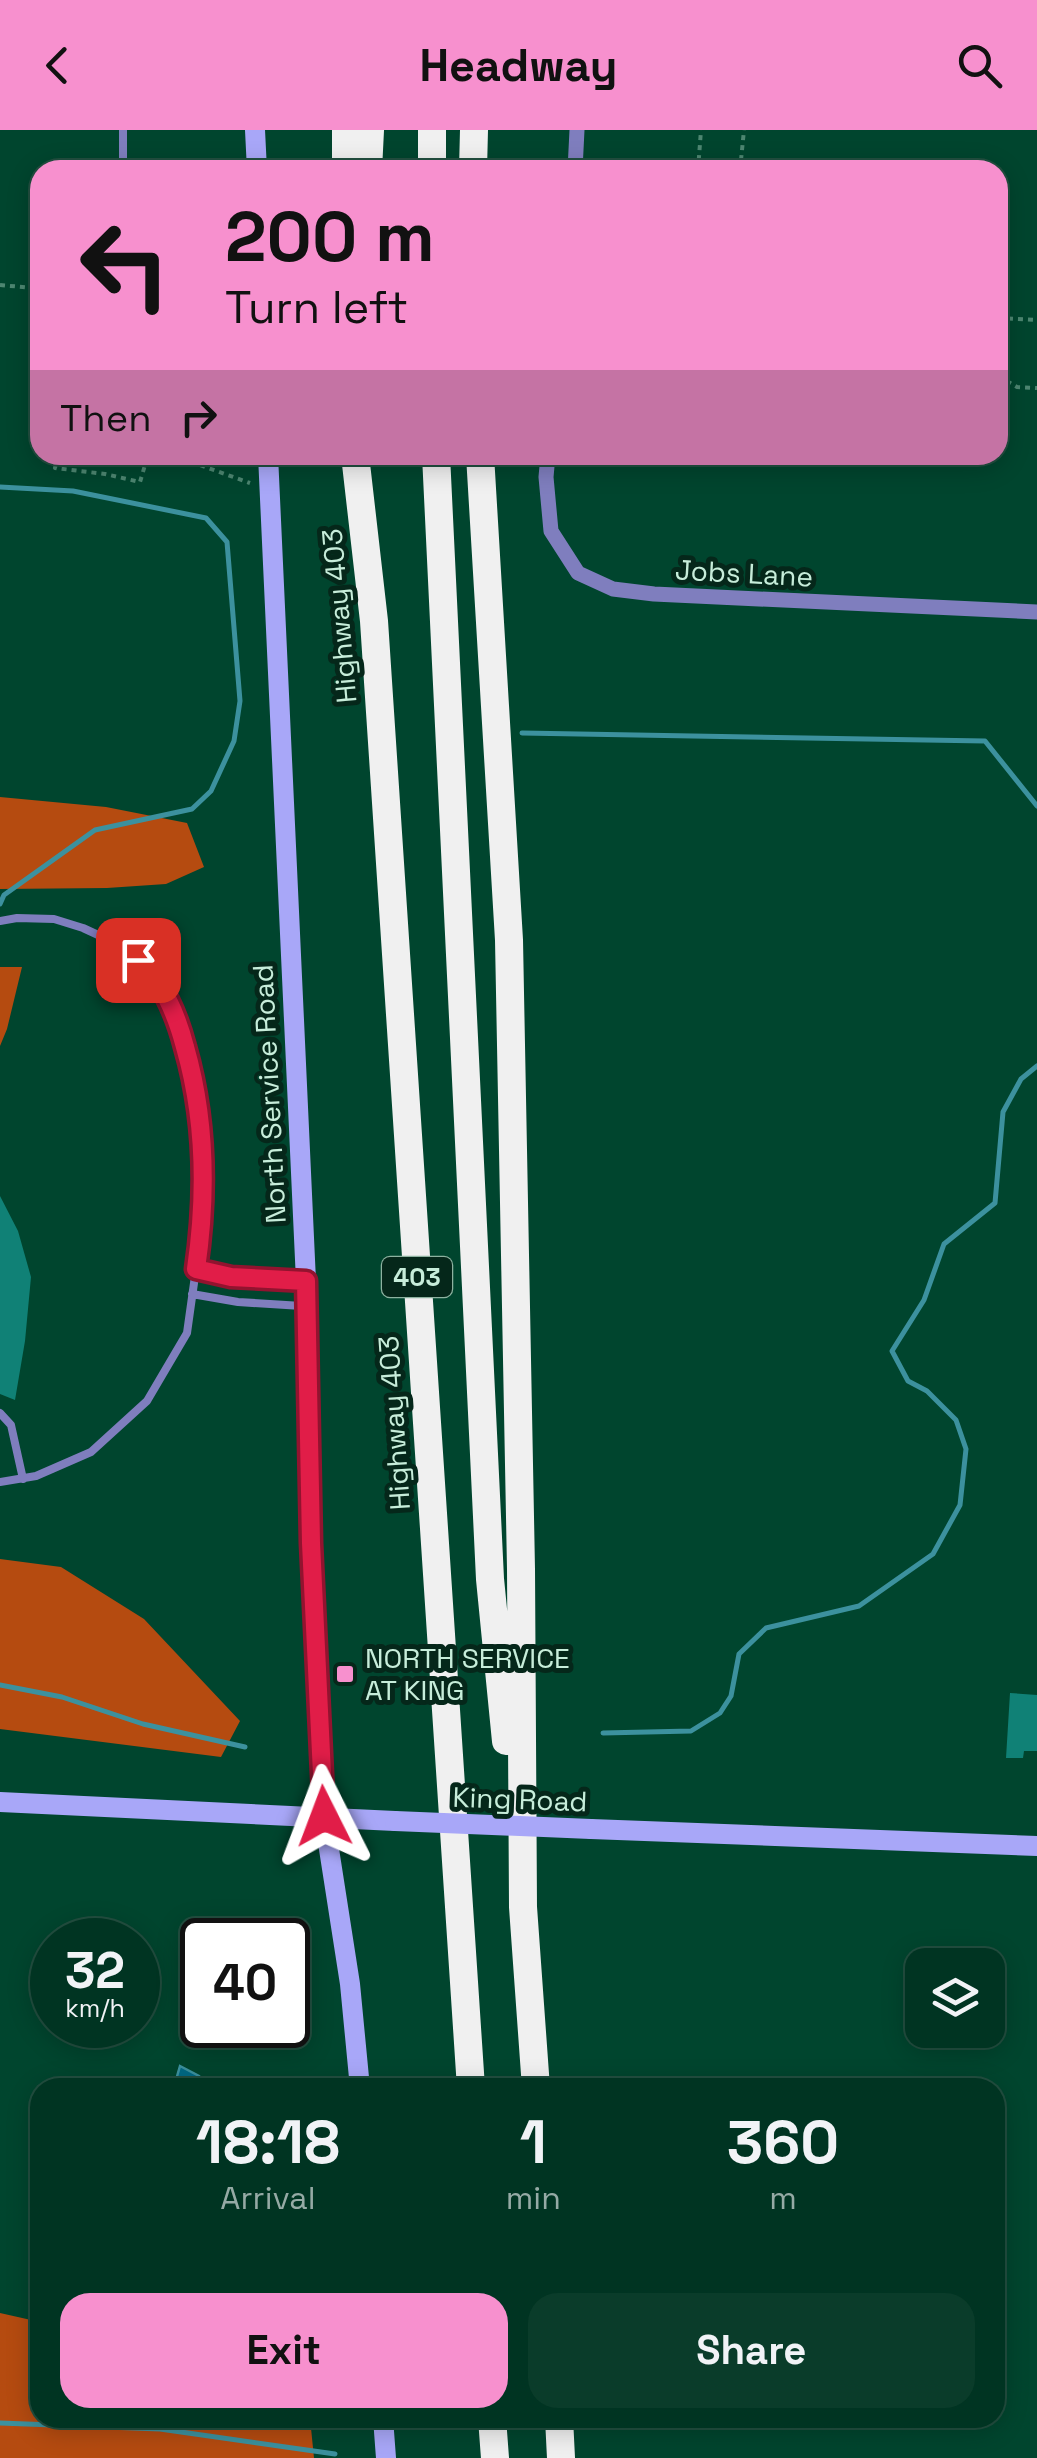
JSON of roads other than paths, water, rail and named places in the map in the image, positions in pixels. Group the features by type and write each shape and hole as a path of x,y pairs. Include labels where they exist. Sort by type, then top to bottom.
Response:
{"highway":[{"path":"346,130 346,160"},
{"path":"368,160 370,130"},
{"path":"432,130 432,160"},
{"path":"473,160 474,130"},
{"name":"Highway 403","path":"357,465 374,620 469,2078"},
{"path":"436,465 490,1579 523,1906 535,2078"},
{"path":"481,465 509,940 523,1906"},
{"path":"493,2428 495,2458"},
{"path":"559,2428 561,2458"}],"street":[{"path":"255,130 256,160"},
{"path":"576,160 577,130"},
{"name":"North Service Road","path":"268,465 306,1281 311,1543 324,1816 350,1984 359,2078"},
{"name":"Jobs Lane","path":"547,465 550,531 578,573 613,589 1037,612"},
{"name":"King Road","path":"0,1802 1037,1846"},
{"path":"383,2428 386,2458"}],"lane":[{"path":"123,130 123,160"},
{"path":"0,920 54,918 84,928 138,960 158,984 177,1018 194,1078 204,1168 202,1226 186,1334 147,1401 91,1452 36,1476 0,1482"},
{"path":"196,1269 231,1277 306,1281"},
{"path":"192,1294 238,1302 306,1306"},
{"path":"0,1413 11,1425 23,1479"}],"water":[{"path":"180,2066 201,2078 177,2078"}],"waterway":[{"path":"0,487 73,491 206,518 227,542 240,701 234,741 211,791 192,809 95,830 4,895 0,904"},
{"path":"522,733 985,741 1037,806"},
{"path":"603,1733 691,1731 720,1713 731,1696 739,1654 766,1628 859,1606 933,1554 960,1505 966,1449 956,1420 927,1391 908,1381 892,1351 924,1300 944,1244 995,1203 1003,1112 1021,1079 1037,1066"},
{"path":"0,1685 62,1697 143,1724 245,1747"},
{"path":"0,2423 30,2424"},
{"path":"133,2428 335,2454"}],"place":[{"name":"NORTH SERVICE AT KING","path":"345,1674"}]}
